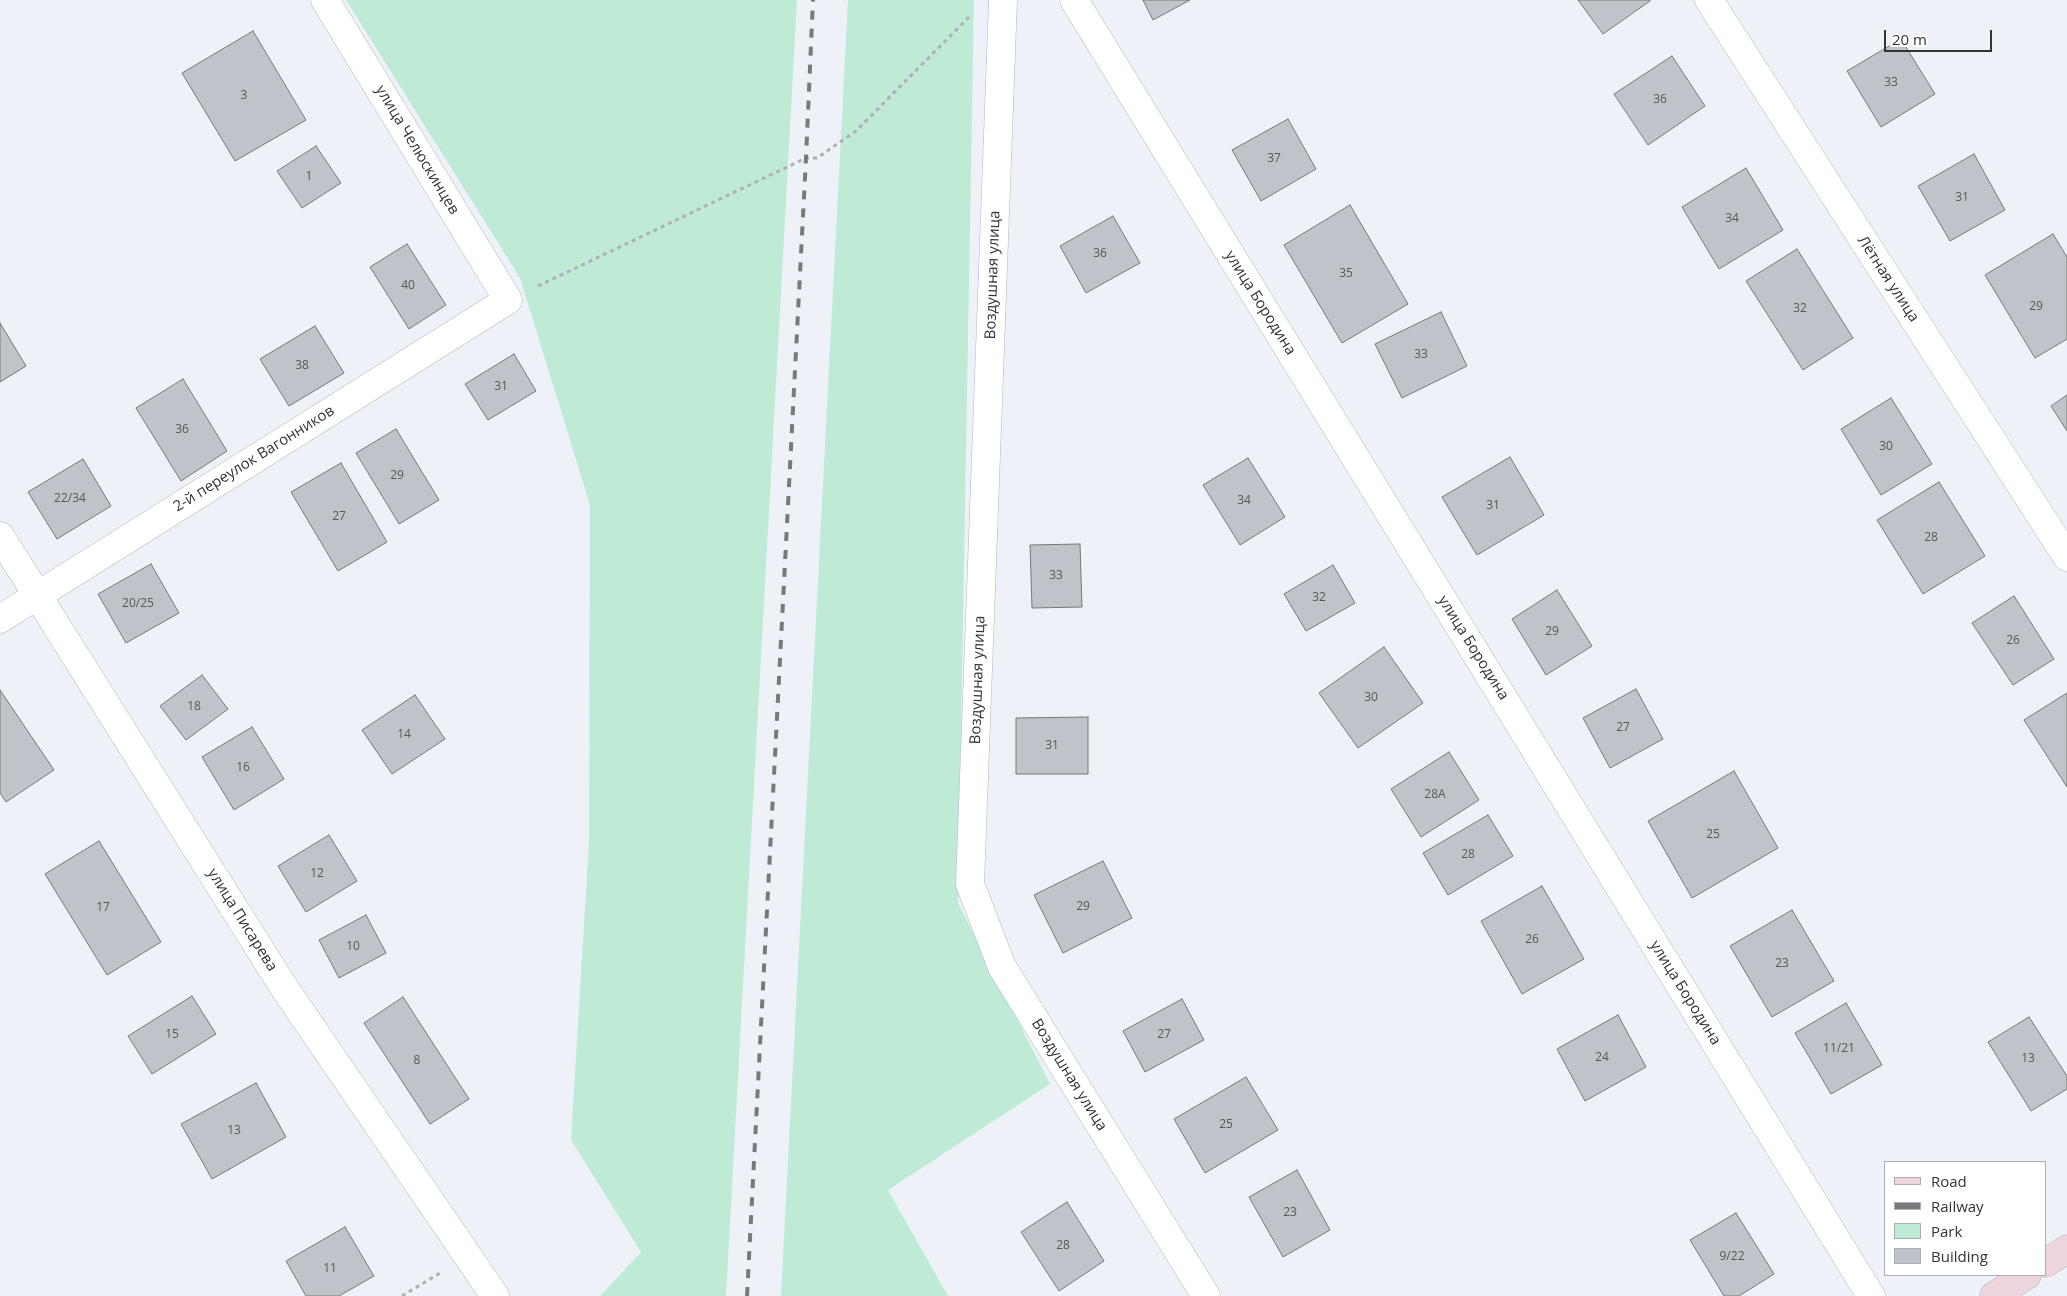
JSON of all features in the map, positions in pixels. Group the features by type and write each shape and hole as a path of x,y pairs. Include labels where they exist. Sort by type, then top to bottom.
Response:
{"main road":[{"path":"2047,1262 2067,1249"},
{"path":"1994,1296 2025,1276"}],"street":[{"name":"улица Челюскинцев","path":"326,0 508,300"},
{"name":"Воздушная улица","path":"1003,0 970,884 1002,966 1206,1296"},
{"name":"улица Бородина","path":"1074,0 1871,1296"},
{"name":"Лётная улица","path":"1709,0 2067,557"},
{"name":"2-й переулок Вагонников","path":"0,619 508,300"},
{"name":"улица Писарева","path":"0,536 283,986 494,1296"}],"path":[{"path":"508,300 806,158 817,158 856,132 971,14"},
{"path":"402,1296 467,1257"}],"green space":[{"path":"346,0 797,0 726,1296 600,1296 641,1252 571,1140 589,841 590,505 520,278"},
{"path":"848,0 974,0 958,903 1050,1084 888,1190 948,1296 781,1296"}],"building":[{"path":"1143,0 1190,0 1153,20"},
{"path":"1578,0 1650,0 1650,1 1603,34"},
{"path":"253,31 306,120 235,161 182,73"},
{"path":"1901,39 1935,94 1881,127 1847,71"},
{"path":"1672,56 1705,106 1648,145 1614,94"},
{"path":"1288,119 1316,169 1261,201 1232,150"},
{"path":"316,146 341,183 302,208 277,171"},
{"path":"1974,154 2005,210 1950,241 1918,186"},
{"path":"1746,168 1783,230 1719,269 1682,207"},
{"path":"1350,205 1408,304 1342,343 1284,245"},
{"path":"1113,216 1140,263 1086,293 1060,246"},
{"path":"2053,234 2067,257 2067,339 2035,358 1985,275"},
{"path":"407,244 446,305 409,329 370,267"},
{"path":"1797,249 1853,338 1803,370 1746,281"},
{"path":"1441,312 1467,366 1402,398 1375,344"},
{"path":"0,323 26,366 0,382"},
{"path":"315,326 344,373 289,406 260,359"},
{"path":"514,354 536,391 488,420 465,384"},
{"path":"183,379 227,451 181,481 136,408"},
{"path":"2067,395 2067,431 2051,406"},
{"path":"1891,398 1932,464 1881,495 1841,429"},
{"path":"396,429 439,500 399,524 356,453"},
{"path":"1510,457 1544,515 1477,555 1442,497"},
{"path":"1248,458 1285,517 1240,545 1203,485"},
{"path":"83,459 111,506 57,539 28,492"},
{"path":"341,463 387,542 338,571 291,492"},
{"path":"1939,482 1985,556 1923,594 1877,520"},
{"path":"1080,544 1082,607 1032,608 1030,545"},
{"path":"151,564 179,613 126,643 98,594"},
{"path":"1333,565 1355,603 1306,631 1284,594"},
{"path":"1557,590 1592,646 1546,675 1512,619"},
{"path":"2014,596 2054,659 2013,685 1972,623"},
{"path":"1384,647 1423,703 1358,748 1319,693"},
{"path":"202,675 228,709 186,740 160,706"},
{"path":"1636,689 1663,739 1610,768 1583,718"},
{"path":"0,690 54,770 6,802 0,793"},
{"path":"2067,693 2067,787 2024,720"},
{"path":"415,695 445,739 392,774 362,730"},
{"path":"1088,717 1088,774 1016,774 1016,718"},
{"path":"252,727 284,779 234,810 202,757"},
{"path":"1449,752 1479,800 1421,837 1391,789"},
{"path":"1734,771 1778,848 1692,898 1648,821"},
{"path":"1488,815 1513,856 1448,895 1423,853"},
{"path":"329,835 357,881 306,912 278,866"},
{"path":"99,841 161,942 107,975 45,874"},
{"path":"1103,861 1132,918 1063,953 1034,895"},
{"path":"1542,886 1584,959 1522,994 1481,921"},
{"path":"1792,910 1834,981 1772,1017 1730,946"},
{"path":"366,915 386,953 339,978 319,940"},
{"path":"192,996 216,1034 152,1074 128,1036"},
{"path":"403,997 469,1099 430,1124 364,1023"},
{"path":"1182,999 1204,1040 1145,1072 1123,1031"},
{"path":"1846,1003 1882,1065 1831,1094 1795,1033"},
{"path":"1618,1015 1646,1067 1585,1101 1557,1049"},
{"path":"2029,1017 2067,1076 2067,1089 2031,1111 1988,1042"},
{"path":"1246,1077 1278,1130 1205,1173 1174,1119"},
{"path":"256,1083 286,1137 212,1179 181,1124"},
{"path":"1297,1170 1330,1230 1283,1257 1249,1197"},
{"path":"1067,1202 1104,1261 1059,1291 1021,1232"},
{"path":"1736,1213 1774,1274 1739,1296 1724,1296 1690,1240"},
{"path":"345,1227 374,1276 339,1296 306,1296 286,1261"}],"railway":[{"path":"747,1296 813,0"}]}
